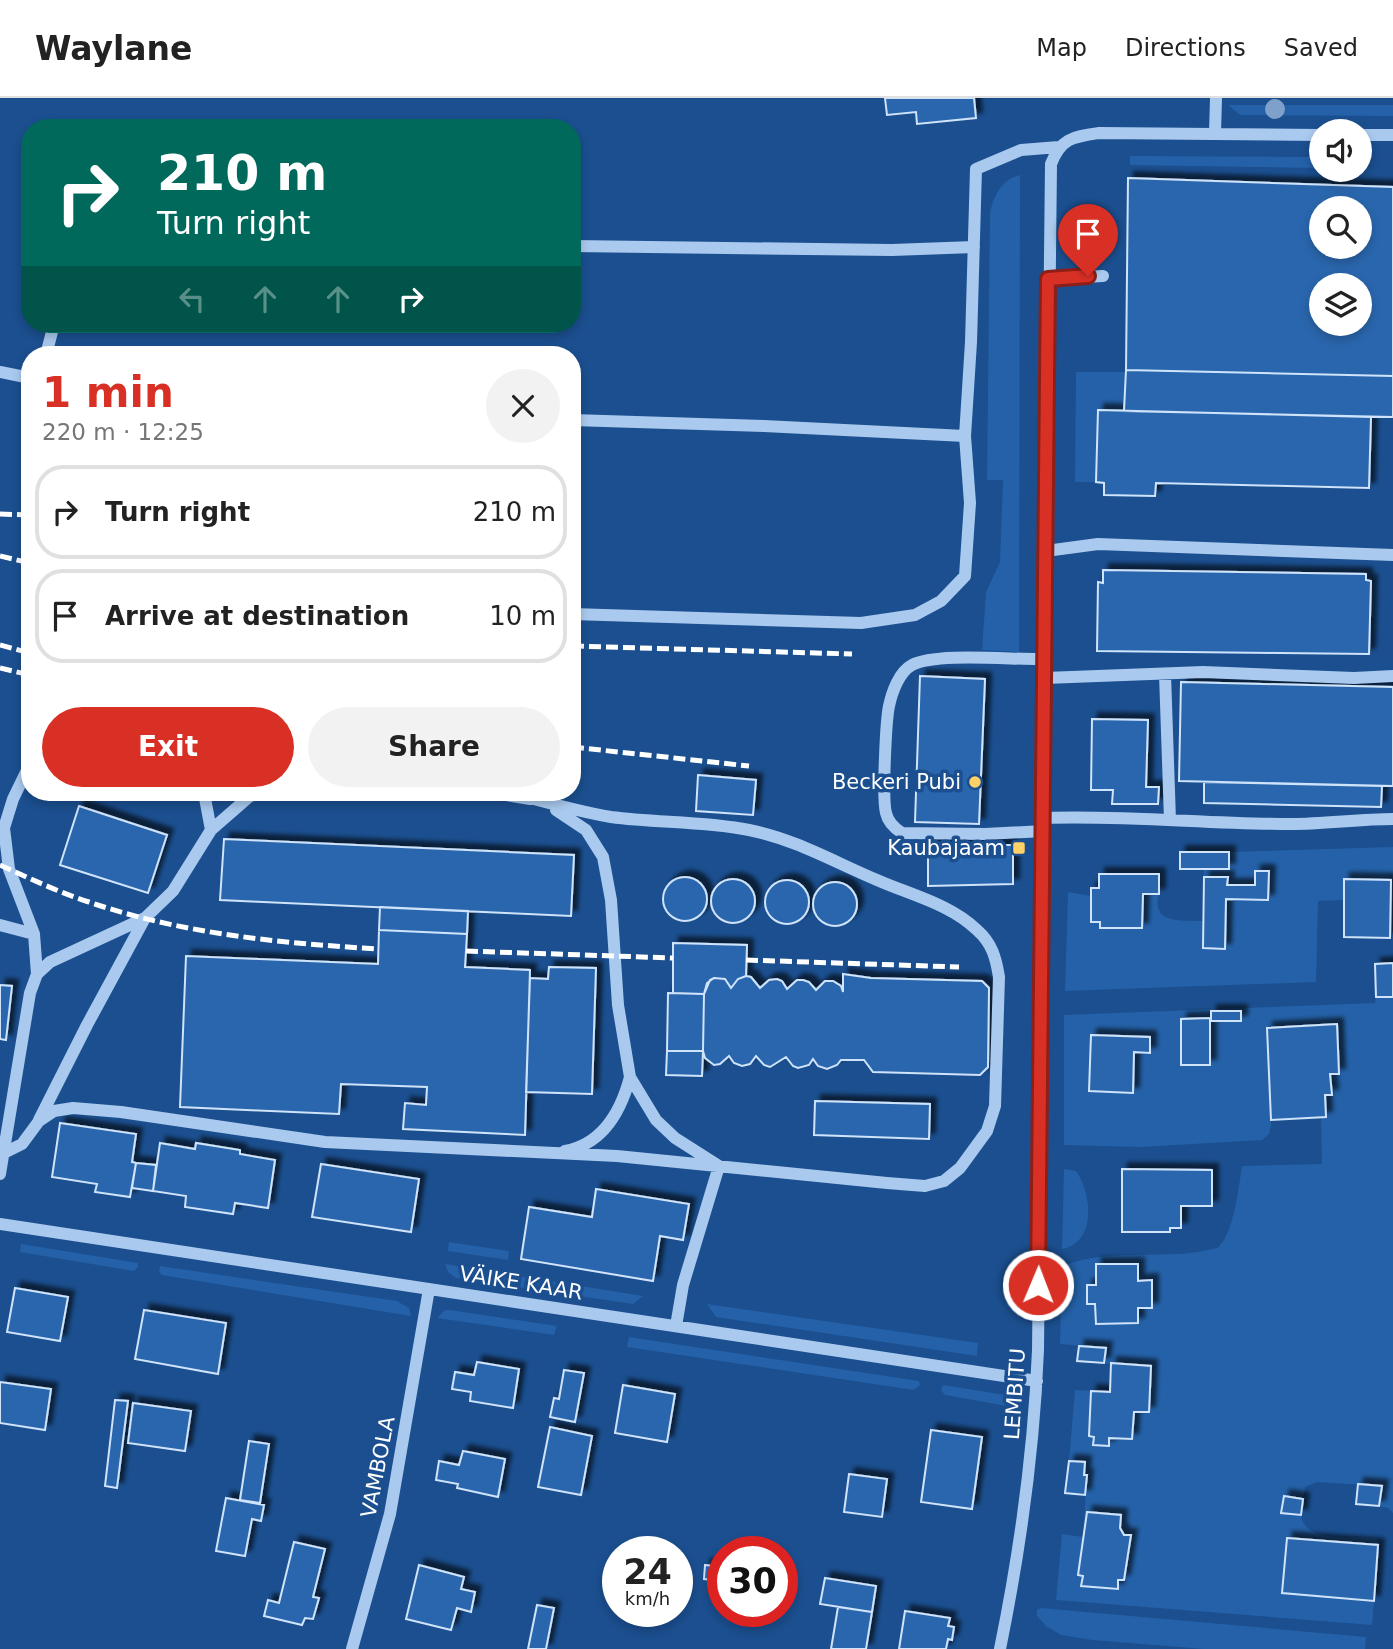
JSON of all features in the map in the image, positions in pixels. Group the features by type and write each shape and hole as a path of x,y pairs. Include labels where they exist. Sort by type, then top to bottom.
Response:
{"street":[{"path":"1215,134 1216,98"},
{"path":"581,614 861,623 915,615 941,601 964,576 970,502 965,436 971,342 976,169 1021,150 1059,147 1075,137 1099,133 1309,135"},
{"path":"1372,135 1393,135"},
{"name":"LEMBITU","path":"1005,1648 1037,1381 1048,279 1051,164 1059,147"},
{"path":"581,246 892,250 974,247"},
{"path":"1048,279 1102,276"},
{"path":"0,372 21,376"},
{"path":"581,420 965,436"},
{"path":"1046,551 1098,544 1393,555"},
{"path":"1045,659 933,658 911,665 900,675 889,707 885,767 885,812 893,827 902,833 985,834 1089,816 1292,824 1393,819"},
{"path":"1045,678 1203,672 1354,678 1393,676"},
{"path":"1165,674 1170,820"},
{"path":"0,1174 26,1015 37,974 34,934 9,869 4,828 21,783"},
{"path":"206,801 212,830"},
{"path":"4,1153 22,1144 39,1121 86,1025 145,918 173,891 212,830 244,801"},
{"path":"535,801 561,812 586,830 603,857 611,900 618,1004 630,1077 656,1120 675,1138 719,1166"},
{"path":"39,1121 54,1111 73,1108 121,1112 326,1142 556,1153 925,1186 944,1181 960,1168 987,1131 995,1106 999,976 996,958 990,945 975,927 955,914 823,854 783,839 748,830 589,813 542,801"},
{"path":"37,974 50,962 145,918"},
{"path":"0,925 34,934"},
{"path":"556,1153 572,1150 592,1140 604,1130 624,1101 630,1077"},
{"path":"676,1326 683,1285 719,1166"},
{"name":"VÄIKE KAAR","path":"0,1224 1037,1381"},
{"name":"VAMBOLA","path":"352,1649 390,1514 429,1289"}],"shaded area":[{"path":"1228,105 1393,105 1393,116 1240,115"},
{"path":"1130,156 1309,157 1309,168 1130,165"},
{"path":"1020,175 1019,652 982,650 986,592 1000,562 1003,480 987,480 990,213 999,189 1013,177"},
{"path":"1076,372 1126,372 1124,411 1098,411 1096,482 1075,482"},
{"path":"1393,847 1393,901 1390,901 1391,880 1345,879 1344,900 1318,901 1316,982 1065,991 1068,892 1091,896 1091,922 1100,922 1100,928 1142,928 1143,894 1159,894 1159,911 1170,919 1203,921 1204,869 1229,869 1229,852"},
{"path":"1376,997 1393,997 1393,1513 1388,1508 1379,1506 1381,1486 1317,1482 1305,1487 1301,1512 1304,1524 1321,1535 1376,1539 1379,1542 1372,1625 1056,1600 1062,1534 1083,1537 1087,1476 1084,1475 1085,1463 1069,1461 1075,1390 1110,1392 1111,1364 1104,1363 1106,1348 1060,1344 1062,1266 1102,1257 1178,1254 1217,1248 1223,1242 1231,1222 1242,1166 1322,1164 1321,1118 1326,1117 1325,1095 1331,1095 1330,1074 1339,1073 1337,1025 1267,1028 1271,1126 1269,1134 1262,1140 1141,1147 1064,1145 1064,1015 1375,1003"},
{"path":"1064,1169 1076,1171 1081,1180 1088,1204 1088,1216 1081,1237 1073,1245 1062,1249"},
{"path":"449,1242 509,1251 508,1260 448,1251"},
{"path":"21,1244 138,1263 138,1267 134,1271 20,1252"},
{"path":"445,1264 643,1296 633,1304 456,1278 448,1272"},
{"path":"160,1266 397,1301 409,1308 411,1316 162,1275 159,1272"},
{"path":"707,1304 978,1343 977,1356 716,1317"},
{"path":"445,1310 557,1326 554,1335 437,1318"},
{"path":"629,1337 919,1381 920,1385 914,1390 627,1347"},
{"path":"943,1385 1005,1395 1007,1406 945,1395 941,1390"},
{"path":"1041,1608 1366,1637 1365,1649 1204,1649 1092,1640 1061,1635 1046,1626 1037,1616 1037,1610"}],"building":[{"path":"885,98 974,98 976,118 917,124 916,112 887,115"},
{"path":"1128,178 1393,187 1393,376 1126,370"},
{"path":"1126,370 1393,376 1393,417 1124,411"},
{"path":"1098,410 1371,417 1369,488 1156,483 1155,496 1104,495 1104,483 1096,482"},
{"path":"1103,570 1366,574 1366,580 1371,581 1369,654 1097,651 1098,582 1103,583"},
{"path":"920,676 985,679 979,824 915,822"},
{"path":"1181,682 1393,687 1393,786 1179,781"},
{"path":"1092,719 1148,720 1146,787 1159,787 1158,804 1112,804 1113,790 1091,790"},
{"path":"698,775 756,780 753,815 696,811"},
{"path":"1204,782 1382,786 1381,807 1204,803"},
{"path":"79,806 167,835 148,893 60,865"},
{"path":"224,839 574,855 571,916 220,900"},
{"path":"928,845 1013,845 1013,884 928,886"},
{"path":"1180,852 1229,852 1229,869 1180,869"},
{"path":"1255,871 1269,871 1268,900 1226,899 1225,949 1203,948 1204,877 1228,877 1227,885 1255,885"},
{"path":"1099,874 1159,874 1159,894 1143,894 1142,928 1100,928 1100,922 1091,922 1091,888 1099,888"},
{"path":"685,877 701,883 707,899 701,915 685,921 669,915 663,899 669,883"},
{"path":"733,879 749,885 755,901 749,917 733,923 717,917 711,901 717,885"},
{"path":"1344,879 1391,880 1390,938 1344,937"},
{"path":"787,880 803,886 809,902 803,918 787,924 771,918 765,902 771,886"},
{"path":"835,882 851,888 857,904 851,920 835,926 819,920 813,904 819,888"},
{"path":"380,907 468,911 467,934 379,930"},
{"path":"379,930 467,934 465,967 530,970 525,1135 403,1129 405,1103 426,1105 427,1087 341,1084 339,1114 180,1107 186,956 378,964"},
{"path":"673,943 747,945 746,976 738,979 731,988 725,979 714,978 707,983 704,994 673,993"},
{"path":"1393,963 1393,997 1376,997 1375,964"},
{"path":"549,967 596,968 592,1094 526,1092 530,978 548,979"},
{"path":"843,974 871,978 982,981 989,988 988,1067 980,1075 873,1072 864,1060 841,1060 827,1069 818,1066 813,1059 809,1065 798,1068 786,1057 770,1067 764,1065 756,1056 750,1064 742,1066 734,1063 729,1056 720,1064 714,1065 705,1058 704,994 710,980 725,979 731,988 738,979 746,976 751,977 760,988 769,980 777,979 782,981 787,989 797,980 803,980 816,990 825,981 833,981 841,986 843,992"},
{"path":"0,985 12,986 6,1040 0,1039"},
{"path":"668,993 704,994 703,1051 667,1051"},
{"path":"1211,1011 1241,1011 1241,1021 1211,1021"},
{"path":"1210,1018 1210,1065 1181,1065 1181,1019"},
{"path":"1337,1024 1339,1074 1330,1074 1332,1095 1325,1095 1326,1117 1271,1120 1267,1028"},
{"path":"1091,1035 1150,1037 1150,1053 1134,1052 1133,1093 1089,1091"},
{"path":"667,1051 703,1051 702,1076 666,1075"},
{"path":"815,1101 930,1104 929,1139 814,1135"},
{"path":"60,1123 136,1134 132,1162 136,1163 130,1197 95,1192 97,1184 52,1177"},
{"path":"160,1143 195,1149 196,1143 240,1150 240,1154 275,1160 268,1208 235,1203 233,1214 185,1207 186,1196 153,1191"},
{"path":"136,1163 156,1165 153,1191 132,1188"},
{"path":"321,1164 419,1179 411,1232 312,1217"},
{"path":"1122,1169 1212,1170 1212,1206 1181,1206 1181,1228 1170,1228 1170,1232 1122,1232"},
{"path":"596,1189 689,1204 683,1240 660,1236 653,1281 521,1259 529,1207 592,1217"},
{"path":"1096,1264 1138,1264 1138,1281 1152,1280 1152,1308 1138,1308 1138,1323 1096,1324 1095,1304 1087,1304 1087,1285 1096,1285"},
{"path":"15,1288 68,1297 60,1341 7,1332"},
{"path":"144,1310 226,1323 218,1374 135,1359"},
{"path":"1079,1346 1106,1348 1104,1363 1077,1361"},
{"path":"477,1362 519,1369 513,1408 470,1401 471,1392 452,1389 455,1372 474,1375"},
{"path":"1111,1363 1151,1366 1149,1412 1134,1412 1132,1439 1109,1438 1109,1446 1093,1445 1094,1437 1089,1436 1091,1391 1110,1392"},
{"path":"564,1370 584,1373 575,1422 550,1417 554,1398 559,1399"},
{"path":"0,1382 51,1389 45,1430 0,1423"},
{"path":"623,1385 675,1394 667,1442 615,1433"},
{"path":"115,1400 128,1401 117,1488 105,1486"},
{"path":"133,1403 191,1411 185,1451 128,1443"},
{"path":"550,1427 592,1436 581,1495 538,1487"},
{"path":"931,1430 982,1437 972,1509 921,1502"},
{"path":"249,1441 269,1444 260,1503 240,1500"},
{"path":"463,1451 505,1459 498,1497 457,1488 458,1484 436,1480 439,1461 459,1465"},
{"path":"1069,1461 1085,1462 1085,1495 1065,1493"},
{"path":"849,1474 887,1479 882,1517 844,1512"},
{"path":"1358,1484 1382,1486 1379,1506 1356,1504"},
{"path":"1284,1496 1303,1499 1301,1515 1281,1513"},
{"path":"226,1498 264,1505 261,1521 252,1519 245,1556 216,1551"},
{"path":"1087,1512 1121,1515 1120,1528 1124,1535 1131,1535 1124,1580 1118,1580 1118,1589 1081,1586 1083,1576 1078,1575"},
{"path":"1287,1538 1378,1545 1374,1601 1282,1593"},
{"path":"294,1542 325,1549 313,1597 319,1598 313,1619 305,1618 302,1625 264,1616 268,1600 279,1603"},
{"path":"419,1565 464,1577 461,1589 475,1592 471,1612 457,1608 451,1630 406,1619"},
{"path":"705,1565 707,1565 707,1579 704,1579"},
{"path":"825,1578 876,1586 872,1612 820,1604"},
{"path":"537,1605 554,1608 546,1649 528,1649"},
{"path":"838,1607 872,1612 866,1649 831,1649"},
{"path":"905,1611 950,1618 948,1626 954,1627 952,1640 948,1639 946,1649 899,1649"}],"railway":[{"path":"0,514 21,515"},
{"path":"0,556 21,561"},
{"path":"0,645 21,651"},
{"path":"581,646 852,654"},
{"path":"0,668 21,673"},
{"path":"581,748 749,766"},
{"path":"0,865 77,898 160,922 268,940 378,949"},
{"path":"466,951 673,958"},
{"path":"746,960 959,967"}],"place":[{"name":"Beckeri Pubi","path":"975,782"},
{"name":"Kaubajaam","path":"1019,848"}],"route":[{"path":"1038,1285 1048,279 1088,276"}]}
